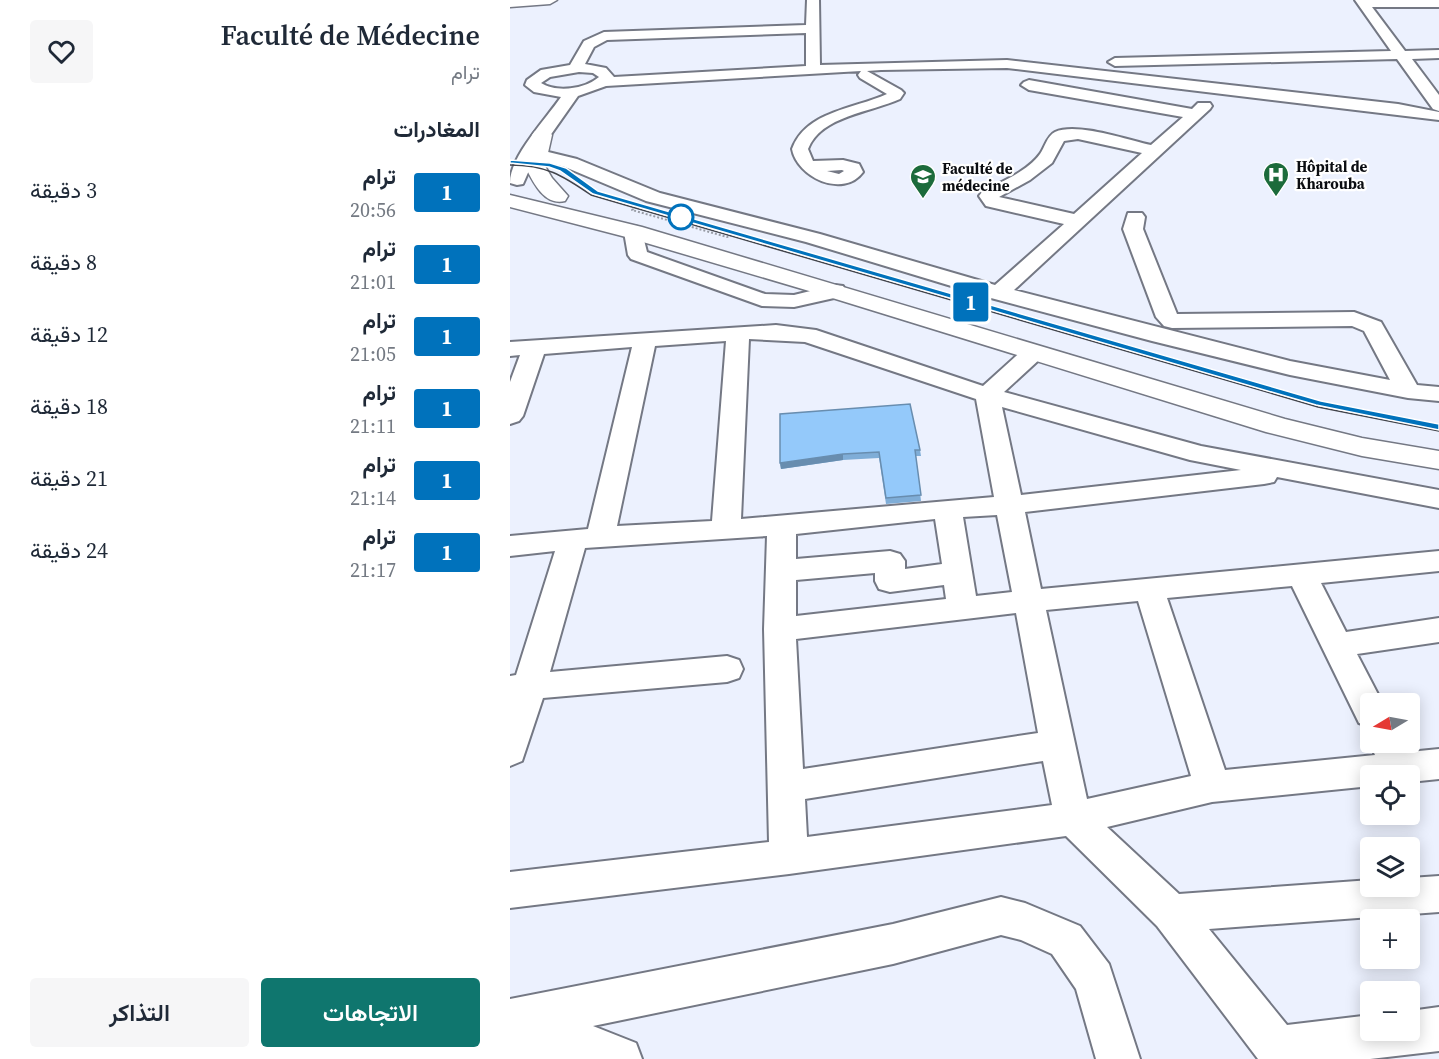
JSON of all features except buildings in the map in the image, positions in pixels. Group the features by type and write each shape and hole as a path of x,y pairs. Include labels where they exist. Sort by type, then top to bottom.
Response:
{"main road":[{"path":"510,3 550,0"},
{"path":"539,145 535,166 554,203 768,262 1198,390 1366,432 1439,444"},
{"path":"512,184 554,203 634,232 1276,426 1362,447 1439,460"}],"street":[{"path":"1368,1 1439,3"},
{"path":"1368,1 1410,54 1438,110"},
{"path":"809,9 813,29 806,47 813,67"},
{"path":"596,42 604,36 813,29"},
{"path":"596,42 657,39"},
{"path":"582,68 599,45 596,42"},
{"path":"1410,54 1432,72"},
{"path":"605,79 985,63 1264,74 1410,54 1439,54"},
{"path":"532,86 573,92 588,89 605,79 955,59 1264,74 1438,110"},
{"path":"1036,64 1398,109 1438,110"},
{"path":"532,86 546,73 582,68 604,72 605,79"},
{"path":"810,166 801,154 800,147 804,140 825,122 895,96 896,93 865,75"},
{"path":"883,86 934,78 978,76 1202,108 999,293"},
{"path":"512,184 551,100 532,86"},
{"path":"512,184 522,164 539,145 573,92"},
{"path":"1078,221 993,202 988,196 1024,176 1046,159 1057,138 1062,135 1078,134 1154,151"},
{"path":"539,145 571,163 653,197 813,238 999,293 1290,368 1408,391 1439,394"},
{"path":"1135,217 1133,229 1167,317 1172,321 1354,320 1367,322 1373,327 1408,391"},
{"path":"1183,322 1246,340 1345,362 1396,369"},
{"path":"511,412 522,348 776,332 808,335 987,395 1198,454 1439,499"},
{"path":"726,528 738,333"},
{"path":"510,751 520,688 586,539 645,339"},
{"path":"987,395 1033,353"},
{"path":"987,395 1073,819 1171,913 1281,1053 1439,1029"},
{"path":"1193,484 1198,454"},
{"path":"510,546 726,528 782,526 1011,505 1293,472"},
{"path":"948,509 963,608"},
{"path":"782,526 780,629 789,857"},
{"path":"780,571 890,561 891,581 957,573 963,608"},
{"path":"780,629 1028,601 1439,561"},
{"path":"1301,574 1361,693"},
{"path":"1149,589 1212,787"},
{"path":"1337,645 1439,630"},
{"path":"520,688 727,669"},
{"path":"786,787 1058,744"},
{"path":"510,890 789,857 1073,819 1212,787 1392,755 1439,764"},
{"path":"1171,913 1439,894"},
{"path":"510,1021 893,944 1001,916 1025,922 1066,940 1094,979 1118,1059"},
{"path":"510,1055 592,1047 620,1059"}],"path":[{"path":"642,203 632,210 727,237 740,231"}],"tram line":[{"name":"1","path":"510,162 524,161 550,165 563,170 596,193 1320,403 1439,427"},
{"path":"510,165 544,169 591,195 1318,407 1439,431"}],"place":[{"name":"Hôpital de Kharouba","path":"1276,198"},
{"name":"Faculté de médecine","path":"923,200"}]}
